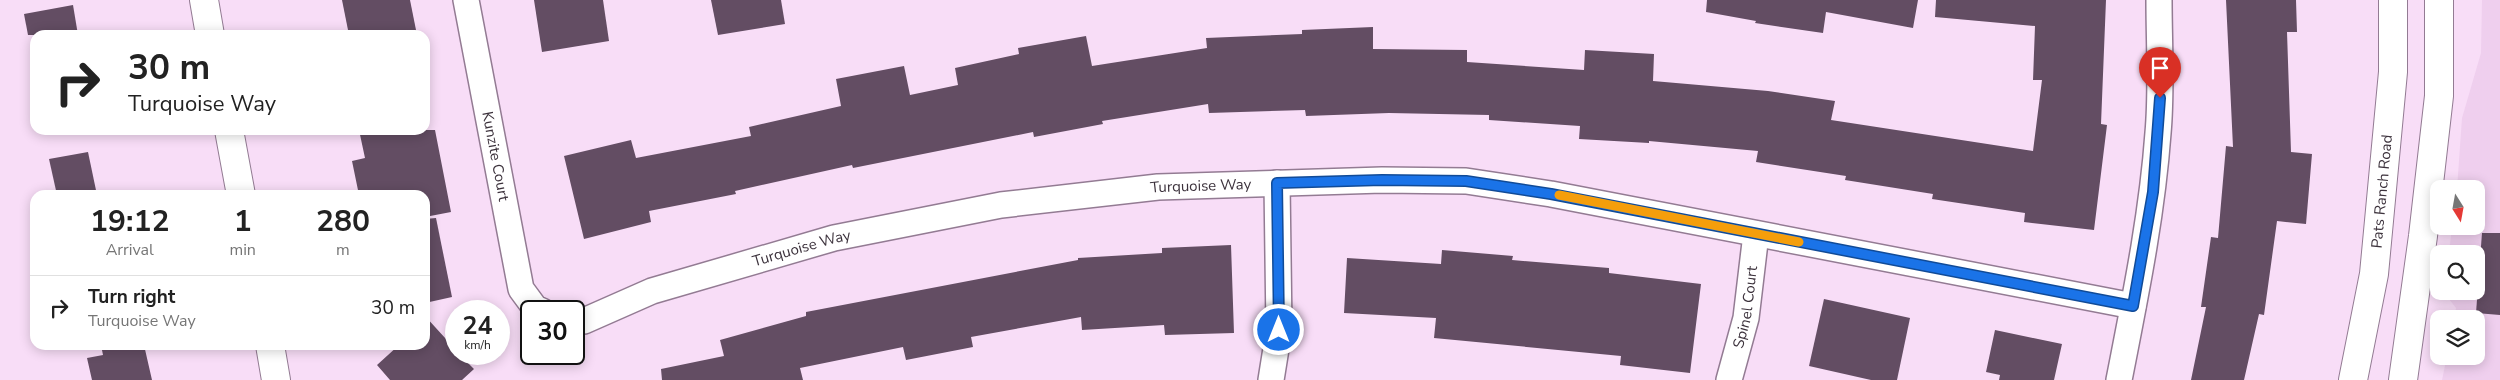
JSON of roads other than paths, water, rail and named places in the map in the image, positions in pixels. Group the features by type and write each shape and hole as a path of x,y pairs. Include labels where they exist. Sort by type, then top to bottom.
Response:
{"street":[{"path":"204,0 209,30"},
{"name":"Kunzite Court","path":"466,0 518,279 521,289 530,300"},
{"path":"2118,380 2153,192 2159,131 2159,0"},
{"name":"Pats Ranch Road","path":"2353,380 2374,274 2393,72 2393,0"},
{"path":"2403,380 2424,236 2439,96 2439,0"},
{"path":"230,135 240,190"},
{"name":"Turquoise Way","path":"585,321 652,291 834,238 1002,205 1158,187 1382,180 1466,181 1551,194 2133,306"},
{"path":"1271,380 1279,330 1277,183"},
{"name":"Spinel Court","path":"1729,380 1746,318 1756,234"},
{"path":"271,350 276,380"}]}
